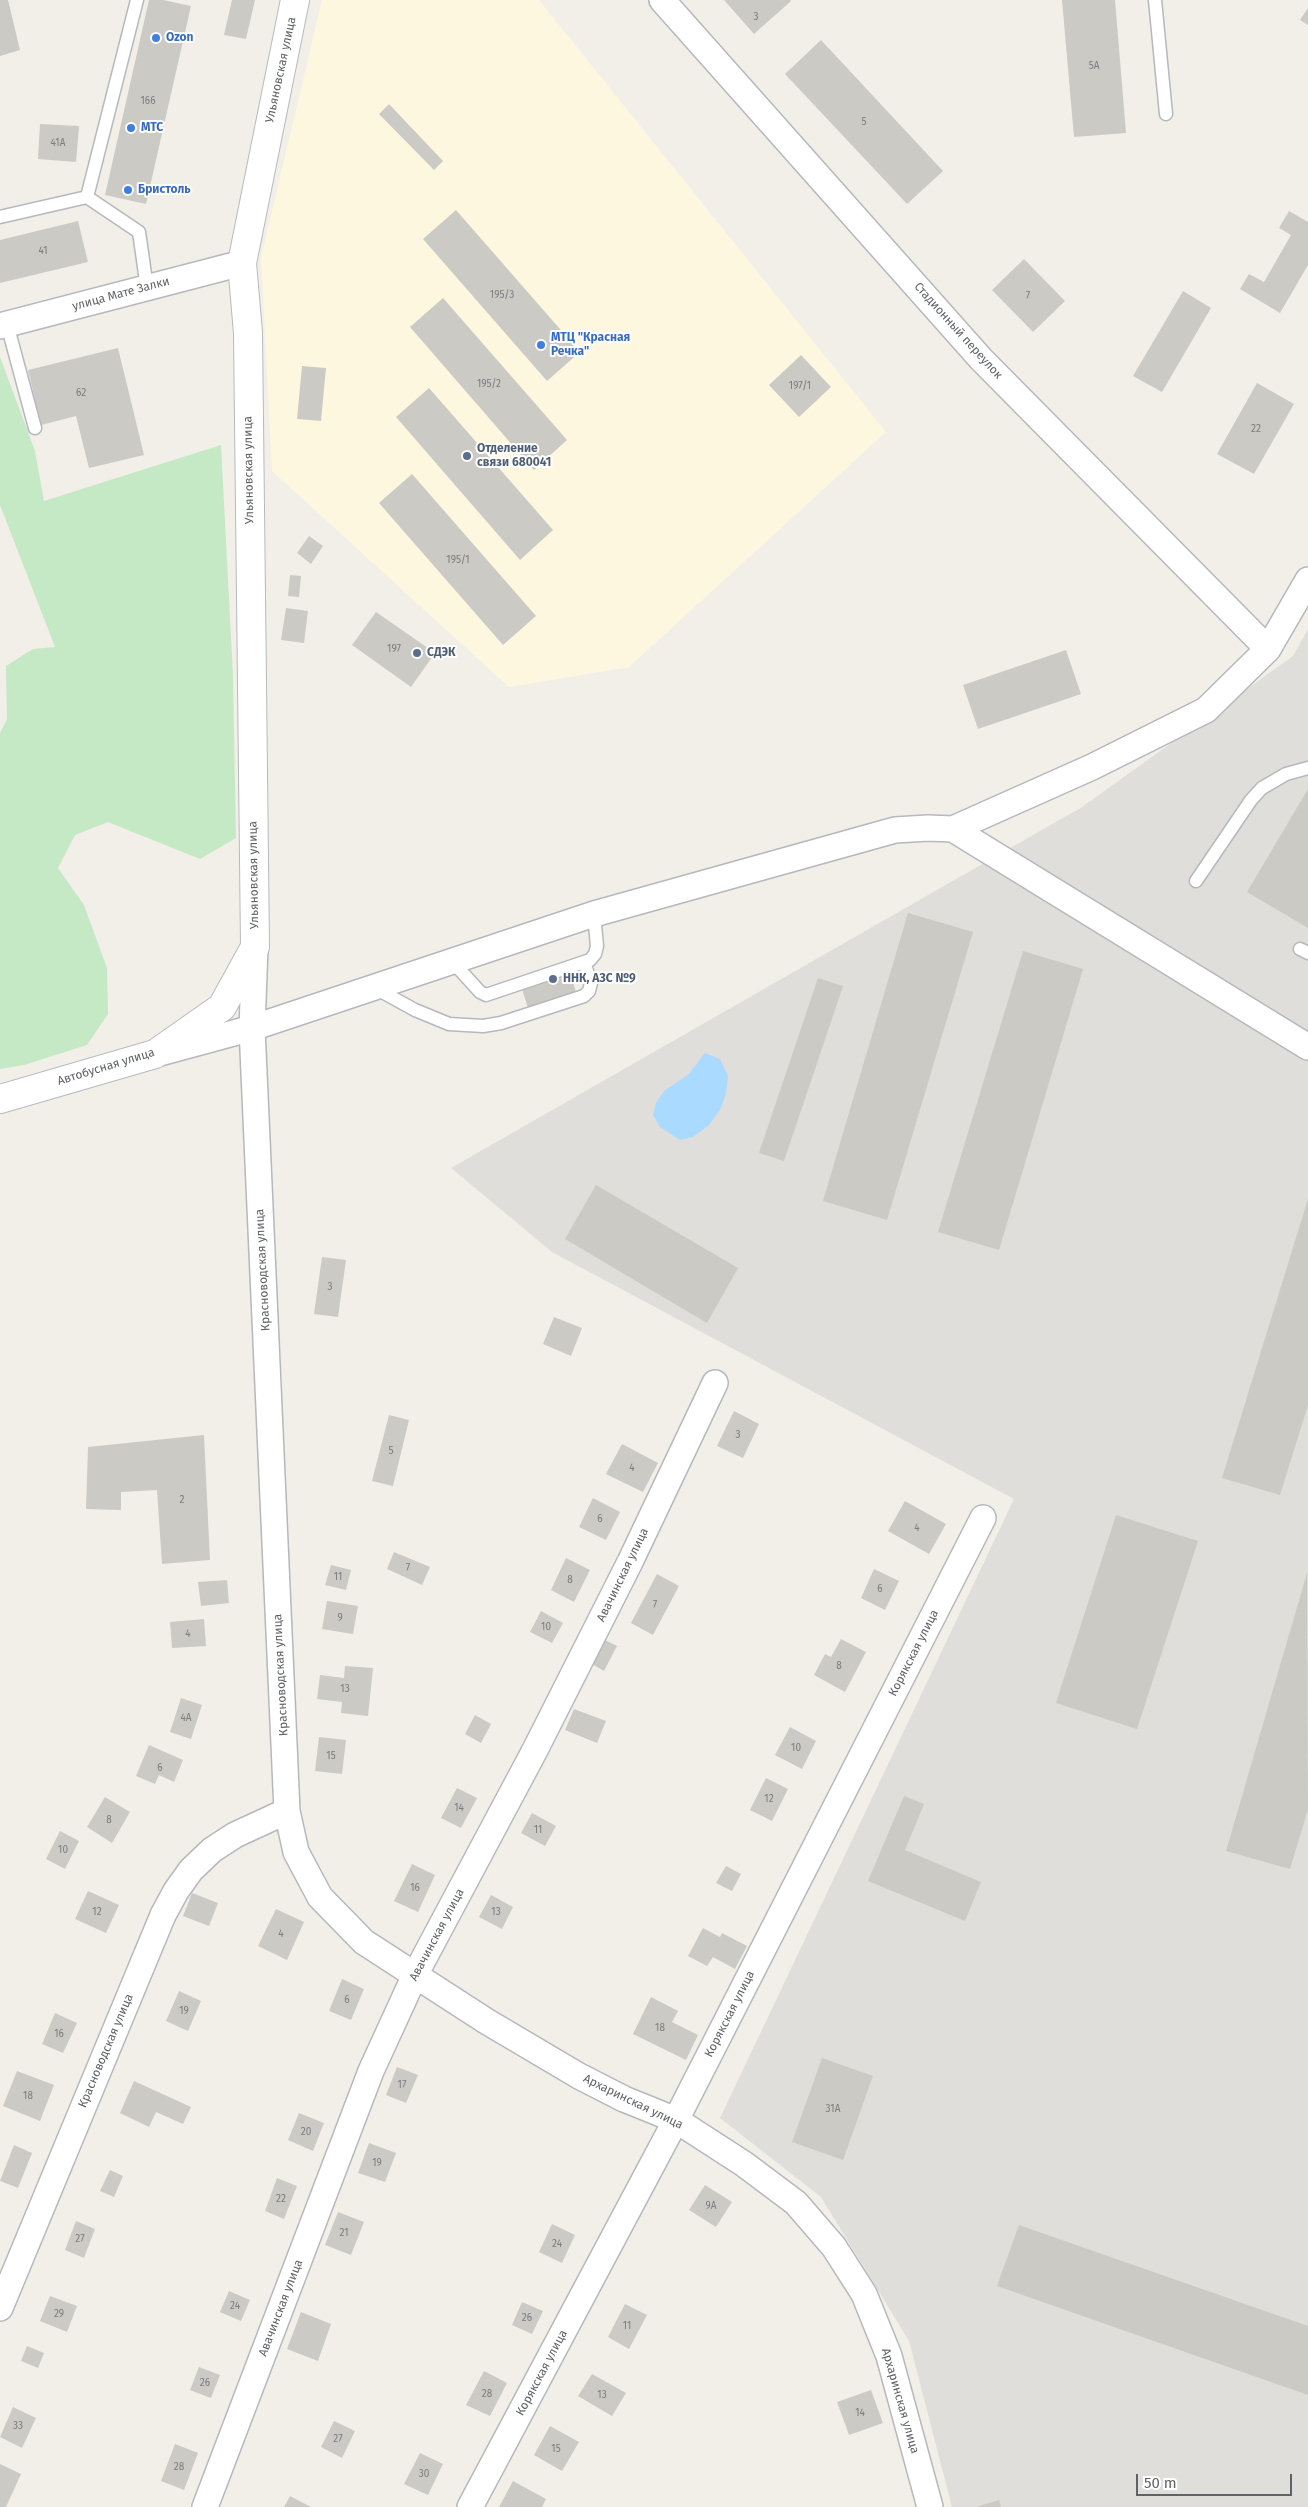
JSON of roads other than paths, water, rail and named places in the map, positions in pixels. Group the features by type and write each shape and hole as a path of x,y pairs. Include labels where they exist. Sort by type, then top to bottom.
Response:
{"street":[{"name":"Ульяновская улица","path":"255,947 248,333 242,263 296,0"},
{"name":"Стадионный переулок","path":"662,0 981,359 1268,649"},
{"name":"улица Мате Залки","path":"3,325 242,263"},
{"path":"155,1054 252,1028 451,960 594,914 895,830 953,829 1092,767 1206,710 1268,649 1308,580"},
{"path":"953,829 1308,1048"},
{"name":"Красноводская улица","path":"0,2308 152,1942 176,1891 191,1870 212,1850 235,1835 287,1811 252,1028 255,947"},
{"name":"Автобусная улица","path":"0,1099 155,1054 222,1007 255,947"},
{"name":"Авачинская улица","path":"205,2507 371,2070 415,1975 535,1750 630,1562 715,1383"},
{"name":"Корякская улица","path":"470,2507 676,2120 982,1518"},
{"name":"Архаринская улица","path":"287,1811 296,1852 320,1898 364,1942 486,2021 579,2076 624,2099 676,2120 744,2164 796,2203 834,2247 864,2294 889,2356 930,2507"}],"lane":[{"path":"87,197 137,0"},
{"path":"1154,0 1166,114"},
{"path":"0,217 87,197 139,232 147,288"},
{"path":"3,325 35,428"},
{"path":"1196,881 1251,800 1262,788 1286,774 1308,768"},
{"path":"451,960 480,992 486,995 584,962 595,954 598,946 594,914"},
{"path":"372,987 436,1019 464,1027 483,1026 501,1023 584,996 589,991 591,983 584,962"}],"water":[{"path":"705,1053 720,1059 728,1076 726,1094 720,1110 709,1125 693,1137 680,1140 660,1127 653,1115 656,1103 665,1090 688,1075"}],"place":[{"name":"Ozon","path":"156,38"},
{"name":"МТС","path":"131,128"},
{"name":"Бристоль","path":"128,190"},
{"name":"МТЦ \"Красная Речка\"","path":"541,345"},
{"name":"Отделение связи 680041","path":"467,456"},
{"name":"СДЭК","path":"417,653"},
{"name":"ННК, АЗС №9","path":"553,979"}]}
